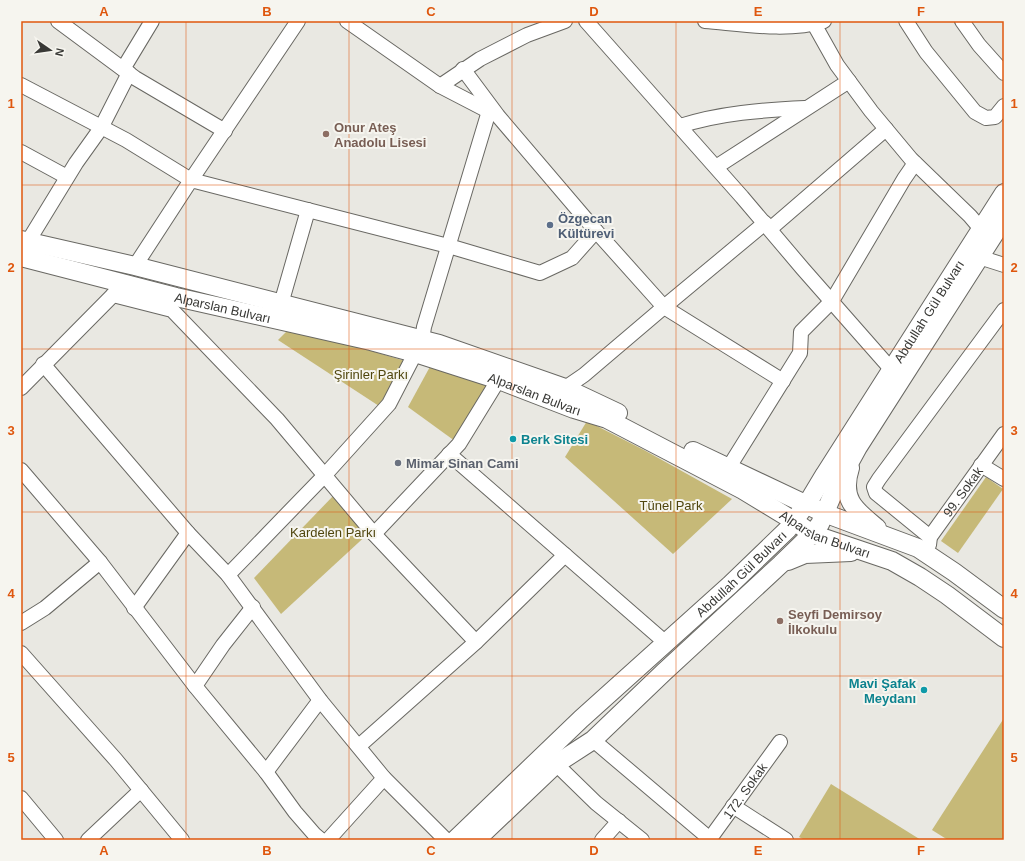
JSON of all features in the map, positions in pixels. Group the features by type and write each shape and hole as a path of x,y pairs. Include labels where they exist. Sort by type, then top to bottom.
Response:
{"main road":[{"name":"Abdullah Gül Bulvarı","path":"455,840 581,719 730,585 788,529 806,505 1004,193"},
{"name":"Abdullah Gül Bulvarı","path":"476,840 556,764 593,740 664,672 782,564 812,534 820,524 835,489 858,447 1004,219"},
{"name":"Alparslan Bulvarı","path":"23,246 135,266 281,304 419,347"},
{"name":"Alparslan Bulvarı","path":"23,246 117,289 174,303 371,341 419,347 439,344 574,409 607,419 743,490 794,521 812,534 892,561 947,595 1004,638"},
{"name":"Alparslan Bulvarı","path":"502,374 565,388 649,427 687,448 824,513 918,548 928,545 1004,609"},
{"path":"858,447 849,470 847,485 850,502 861,515 887,536"},
{"path":"782,564 794,558 810,554 853,552 873,554"}],"street":[{"path":"58,21 126,71 225,131"},
{"path":"23,246 32,236 67,177 101,128 126,71 152,21"},
{"path":"135,266 298,21"},
{"path":"347,21 440,86 493,114"},
{"path":"440,86 463,69 527,35 565,21"},
{"path":"586,21 716,167 802,269 891,369"},
{"path":"705,21 768,27 819,23 837,65 870,111 915,163 970,216 981,229"},
{"path":"906,21 926,52 975,112 986,118 995,117 1004,106"},
{"path":"962,21 979,45 1004,73"},
{"path":"463,69 493,114 664,307 784,381"},
{"path":"716,167 849,81"},
{"path":"21,85 126,140 191,180 448,246 540,273 572,258 596,231"},
{"path":"680,126 698,120 751,111 807,108"},
{"path":"228,575 324,476 389,404 419,347 448,246 493,114"},
{"path":"565,388 584,375 664,307 886,130"},
{"path":"21,152 67,177"},
{"path":"729,467 784,381 800,353 801,332 832,301 915,163"},
{"path":"281,304 308,210"},
{"path":"979,257 1004,265"},
{"path":"21,388 117,289"},
{"path":"174,303 277,419 374,534 476,642"},
{"path":"928,545 876,493 874,488 883,473 1004,310"},
{"path":"43,364 188,533 228,575 320,700 384,778 446,840"},
{"path":"374,534 459,444 502,374"},
{"name":"99. Sokak","path":"928,545 981,465 1004,434"},
{"path":"449,454 666,643"},
{"path":"981,465 1004,479"},
{"path":"21,470 100,562 195,686 266,772 295,812 321,840"},
{"path":"134,608 188,533"},
{"path":"359,746 476,642 565,555"},
{"path":"21,623 45,608 100,562"},
{"path":"195,686 253,607"},
{"path":"21,653 116,760 179,839"},
{"path":"266,772 320,700"},
{"path":"593,740 709,840"},
{"name":"172. Sokak","path":"709,840 780,742"},
{"path":"556,764 596,803 642,840"},
{"path":"328,840 384,778"},
{"path":"88,840 141,790"},
{"path":"21,798 56,840"},
{"path":"733,806 786,840"},
{"path":"602,840 619,821"}],"green space":[{"name":"Şirinler Parkı","path":"291,327 405,361 379,406 278,340"},
{"path":"432,363 494,387 459,444 408,407"},
{"name":"Tünel Park","path":"587,421 644,450 732,499 673,554 565,457"},
{"path":"986,477 1003,489 958,553 941,541"},
{"name":"Kardelen Parkı","path":"335,494 371,531 281,614 254,578"},
{"path":"1004,718 1004,840 948,840 932,830"},
{"path":"831,784 921,840 805,840 799,837"}],"place":[{"name":"Onur Ateş Anadolu Lisesi","path":"326,134"},
{"name":"Özgecan Kültürevi","path":"550,225"},
{"name":"Berk Sitesi","path":"513,439"},
{"name":"Mimar Sinan Cami","path":"398,463"},
{"name":"Seyfi Demirsoy İlkokulu","path":"780,621"},
{"name":"Mavi Şafak Meydanı","path":"924,690"}]}
